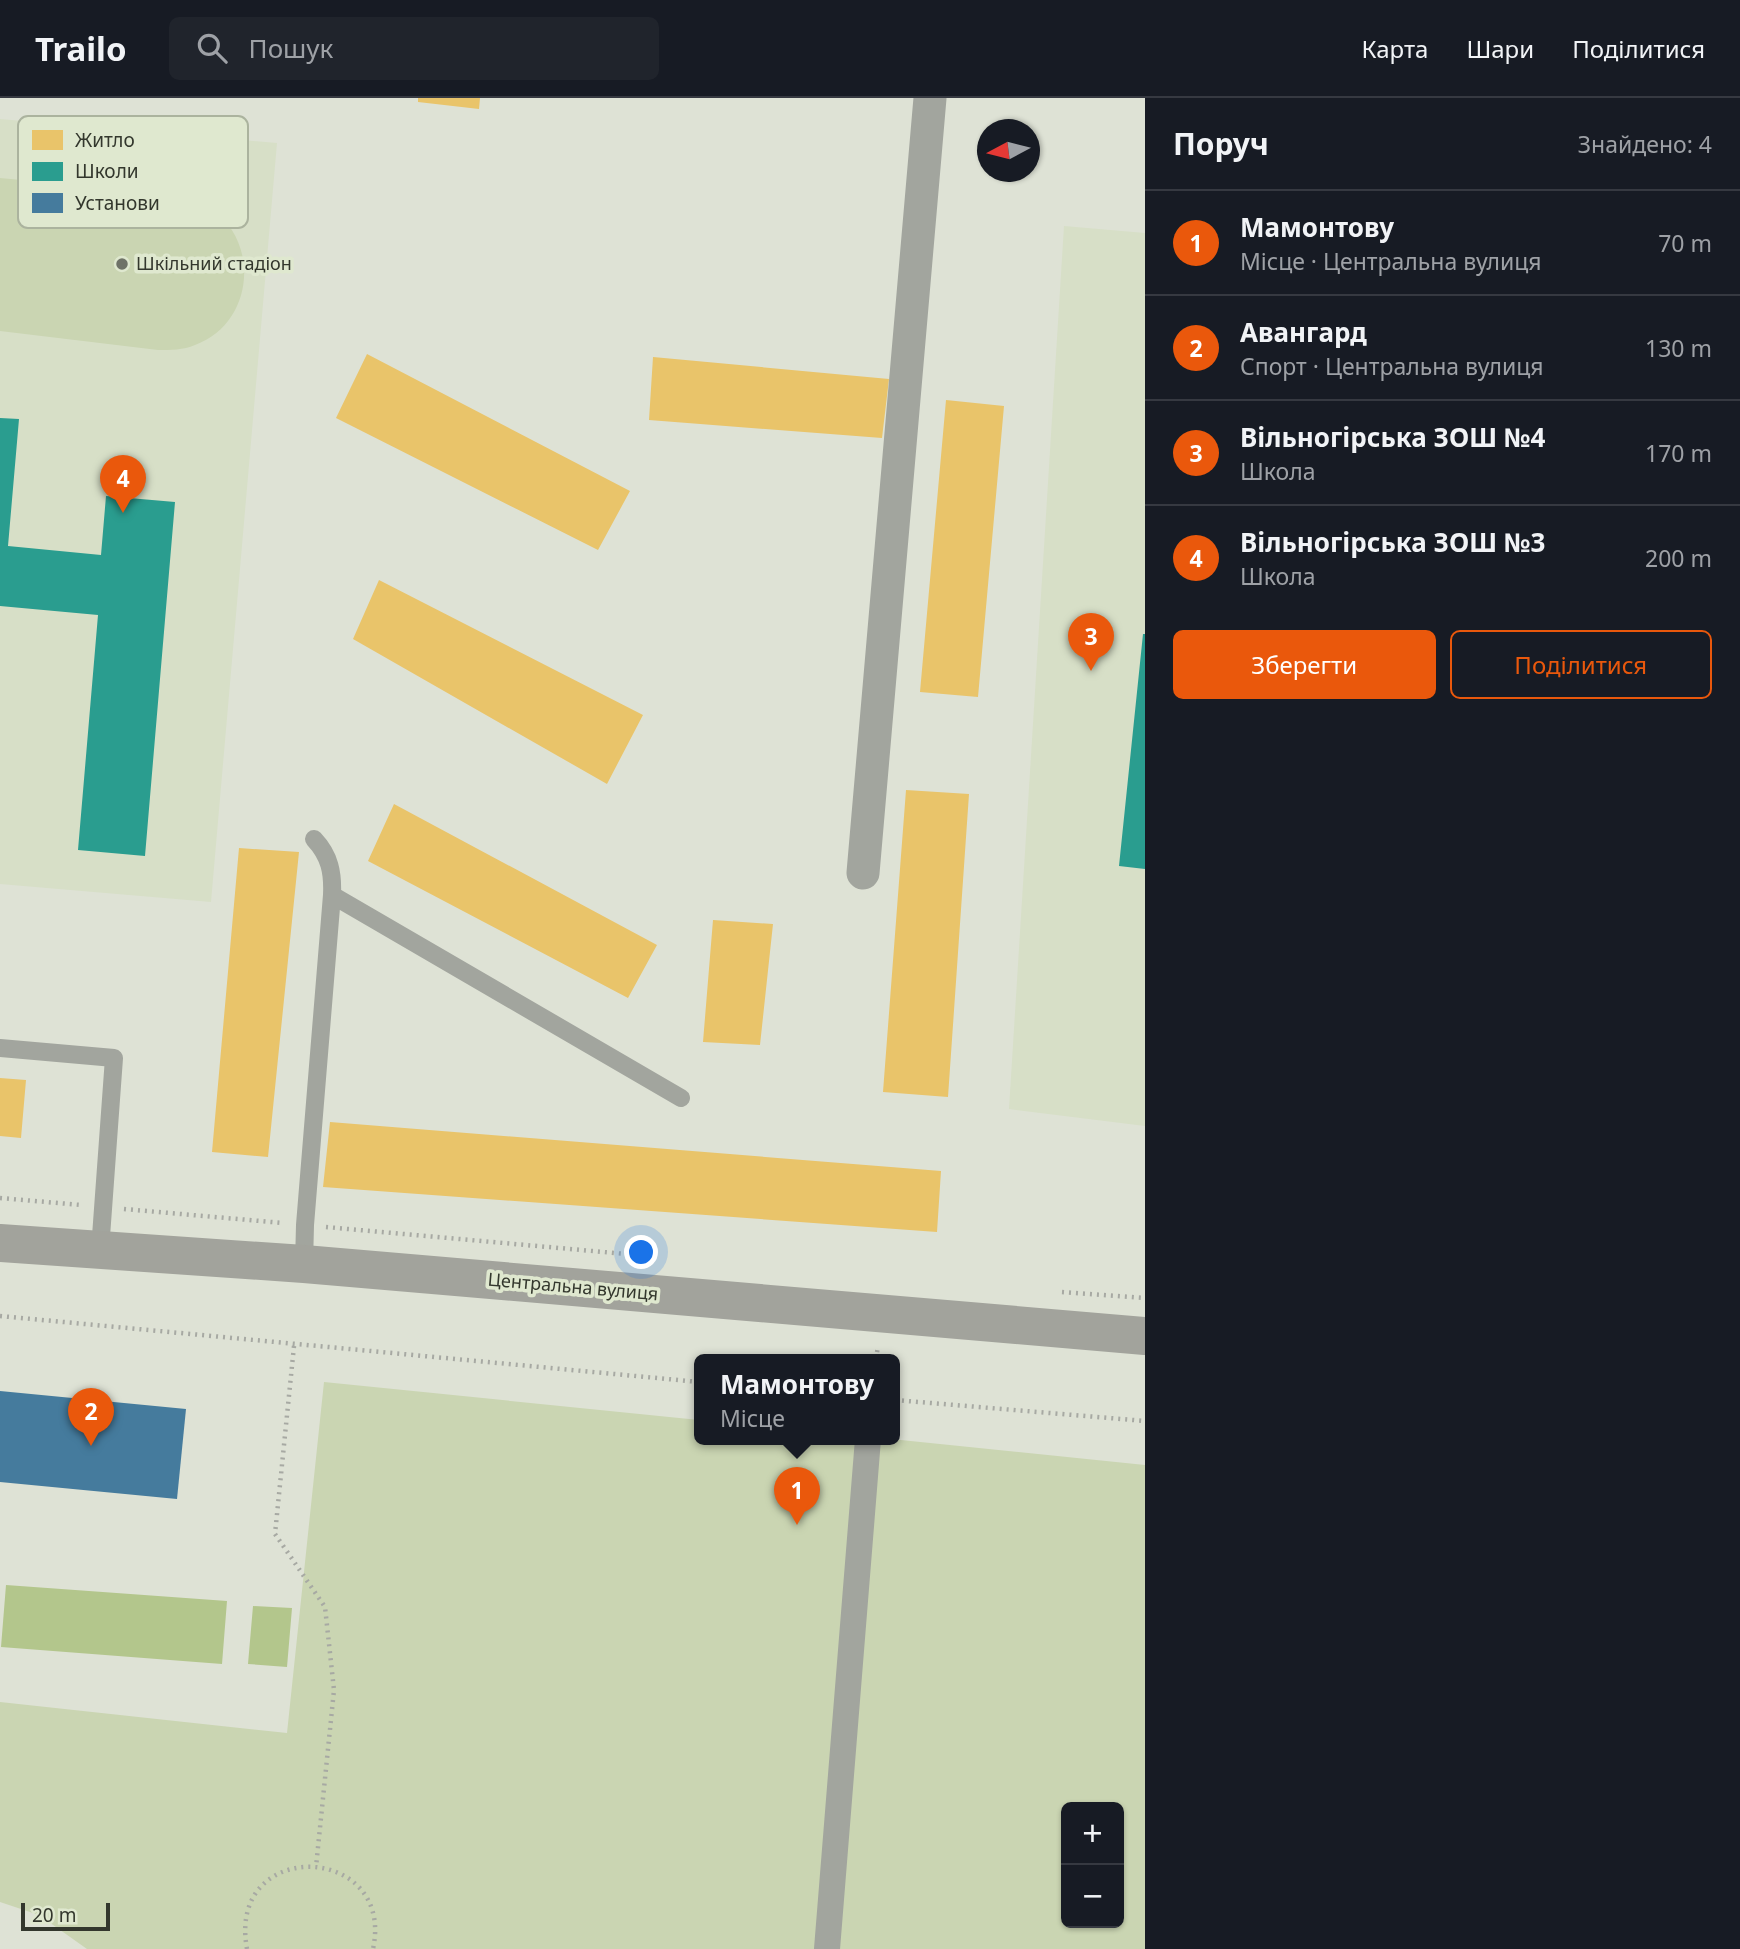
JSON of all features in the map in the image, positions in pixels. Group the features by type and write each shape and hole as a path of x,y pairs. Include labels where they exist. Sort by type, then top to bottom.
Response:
{"main road":[{"name":"Центральна вулиця","path":"0,1243 304,1264 1145,1336"}],"street":[{"path":"863,873 930,98"},
{"path":"827,1949 868,1445"}],"lane":[{"path":"304,1264 332,895 327,855 314,839"},
{"path":"332,895 681,1098"},
{"path":"0,1048 114,1058 100,1250"}],"path":[{"path":"0,1198 665,1258"},
{"path":"1051,1291 1145,1297"},
{"path":"0,1316 294,1346 694,1382"},
{"path":"294,1346 275,1534 325,1607 334,1690 316,1867"},
{"path":"900,1400 1145,1421"},
{"path":"247,1949 244,1933 246,1916 252,1900 262,1886 291,1868 316,1867 326,1867 341,1874 355,1884 366,1897 376,1930 373,1949"}],"shaded area":[{"path":"0,119 18,121 18,228 248,228 248,140 277,143 211,902 0,884"},
{"name":"Шкільний стадіон","path":"0,178 18,180 18,228 230,228 238,242 244,282 239,302 229,320 214,335 195,345 158,350 0,331"},
{"path":"1064,226 1145,233 1145,1126 1009,1109"},
{"path":"324,1382 694,1419 694,1445 900,1445 900,1440 1145,1465 1145,1949 87,1949 39,1915 0,1902 0,1702 287,1733"},
{"path":"6,1585 227,1601 222,1664 1,1647"},
{"path":"253,1606 292,1608 287,1667 248,1664"}],"building: Житло":[{"path":"418,98 480,98 479,109 418,102"},
{"path":"367,354 630,491 598,550 336,418"},
{"path":"653,357 889,379 882,438 649,420"},
{"path":"946,400 1004,406 978,697 920,692"},
{"path":"379,580 643,715 607,784 353,639"},
{"path":"906,790 969,794 948,1097 883,1092"},
{"path":"394,804 657,945 628,998 368,861"},
{"path":"239,848 299,852 268,1157 212,1152"},
{"path":"713,920 773,924 760,1045 703,1042"},
{"path":"0,1078 26,1080 21,1138 0,1136"},
{"path":"330,1122 941,1171 937,1232 323,1187"}],"building: Школи":[{"path":"0,418 19,419 8,546 101,555 106,496 175,502 145,856 78,850 98,615 0,606"},
{"path":"1145,634 1145,869 1119,866"}],"building: Установи":[{"path":"0,1391 186,1409 177,1499 0,1482"}],"place":[{"name":"Шкільний стадіон","path":"122,264"},
{"name":"Вільногірська ЗОШ №3","path":"123,513"},
{"name":"Вільногірська ЗОШ №4","path":"1091,671"},
{"name":"Авангард","path":"91,1446"},
{"name":"Мамонтову","path":"797,1525"}]}
